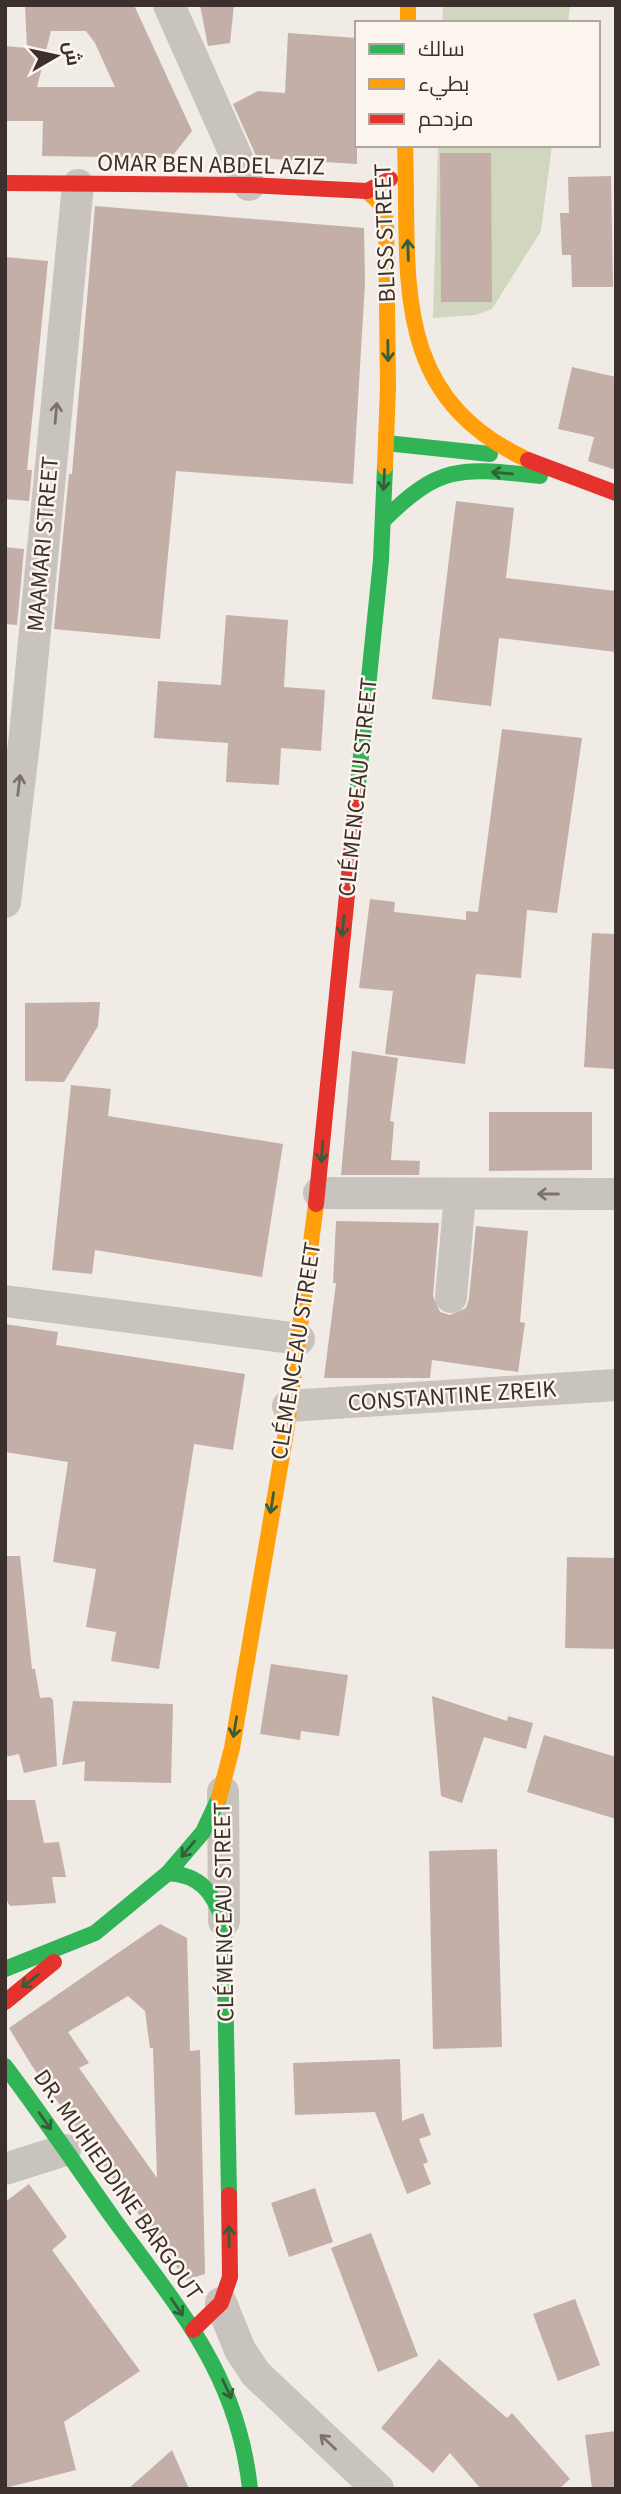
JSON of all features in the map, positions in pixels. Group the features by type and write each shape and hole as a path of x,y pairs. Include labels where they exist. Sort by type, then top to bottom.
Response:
{"street":[{"path":"162,5 244,185"},
{"path":"169,5 244,185"},
{"path":"367,191 389,180 405,153"},
{"name":"BLISS STREET","path":"405,153 411,318 416,346 408,381"},
{"name":"OMAR BEN ABDEL AZIZ","path":"5,183 244,185 367,191"},
{"name":"MAAMARI STREET","path":"5,902 15,734 78,185"},
{"name":"CLÉMENCEAU STREET","path":"221,2303 230,2277 223,1790 298,1347 319,1193 383,521 386,443 408,381 386,219 380,203 367,191"},
{"path":"408,381 447,401 469,424 516,456 616,493"},
{"path":"386,443 516,456"},
{"path":"383,521 421,484 455,471 570,478"},
{"path":"319,1193 616,1194"},
{"path":"452,1297 460,1195"},
{"path":"5,1301 298,1347"},
{"path":"5,1316 298,1347"},
{"name":"CONSTANTINE ZREIK","path":"288,1406 616,1385"},
{"path":"5,2002 168,1873 202,1832 223,1790"},
{"path":"168,1873 187,1873 197,1877 214,1898 224,1921"},
{"path":"5,1969 95,1933"},
{"path":"26,1941 70,1943"},
{"name":"DR. MUHIEDDINE BARGOUT","path":"5,2066 192,2330"},
{"path":"5,2169 65,2150"},
{"path":"250,2489 247,2445 238,2413 213,2362 192,2330 221,2303 240,2350 256,2374 378,2489"}],"green space":[{"path":"443,5 570,5 568,21 442,21"},
{"path":"438,147 552,147 541,231 492,309 475,315 433,318"}],"building":[{"path":"25,5 134,5 192,131 171,158 42,156 43,121 5,121 5,46 27,48","holes":["51,31 86,31 95,43 115,87 37,87"]},
{"path":"200,5 234,5 230,43 208,46"},
{"path":"288,33 355,38 357,164 257,158 233,104 258,91 285,93"},
{"path":"440,153 491,153 492,302 441,302"},
{"path":"611,176 613,287 572,287 571,255 562,255 560,213 569,213 568,177"},
{"path":"95,206 364,228 365,283 353,484 176,471 160,639 54,629 69,474 72,474"},
{"path":"5,257 48,261 27,470 32,470 29,501 5,499"},
{"path":"572,367 616,377 616,470 588,461 594,437 558,429"},
{"path":"456,501 514,508 506,578 616,591 616,652 499,638 491,706 432,699"},
{"path":"5,547 24,549 17,625 5,624"},
{"path":"226,615 288,620 284,687 325,690 321,751 281,748 279,785 226,782 228,743 154,738 158,681 221,685"},
{"path":"502,729 582,738 557,913 527,910 521,978 476,974 465,1064 385,1054 393,991 359,988 370,899 395,902 394,912 466,920 466,911 478,912"},
{"path":"592,933 616,934 616,1069 584,1067"},
{"path":"100,1002 98,1026 64,1082 25,1081 25,1003"},
{"path":"352,1051 398,1058 390,1121 394,1122 391,1160 420,1161 419,1175 341,1175"},
{"path":"71,1085 111,1089 108,1116 283,1144 262,1277 95,1250 92,1274 52,1270"},
{"path":"489,1112 592,1112 592,1170 489,1171"},
{"path":"336,1221 439,1223 433,1296 440,1312 450,1315 466,1308 469,1299 476,1226 528,1231 520,1322 525,1323 518,1372 432,1360 430,1378 324,1378 336,1283 333,1283"},
{"path":"5,1324 58,1332 56,1345 245,1374 233,1450 194,1444 159,1669 111,1661 116,1632 86,1627 96,1569 53,1562 68,1462 5,1452"},
{"path":"5,1556 20,1556 32,1669 35,1669 40,1698 50,1697 53,1700 57,1766 24,1773 19,1754 5,1757"},
{"path":"567,1557 616,1558 616,1649 565,1648"},
{"path":"271,1664 348,1675 339,1736 301,1731 300,1740 260,1734"},
{"path":"432,1696 507,1721 508,1716 533,1723 526,1749 484,1737 462,1803 441,1796"},
{"path":"73,1701 173,1704 171,1783 84,1781 85,1761 62,1765"},
{"path":"544,1735 616,1757 616,1819 527,1792"},
{"path":"5,1800 35,1800 44,1843 59,1842 66,1877 52,1877 56,1903 10,1906 5,1898"},
{"path":"497,1849 502,2047 433,2049 429,1851"},
{"path":"160,1924 187,1938 190,2051 200,2050 205,2274 186,2280 32,2066 9,2028","holes":["128,1996 145,2011 150,2048 153,2048 157,2178 79,2068 89,2063 68,2032"]},
{"path":"400,2059 402,2121 423,2113 431,2135 419,2139 428,2162 423,2164 431,2184 407,2194 375,2112 295,2115 293,2063"},
{"path":"29,2184 67,2237 52,2250 140,2371 64,2422 76,2470 5,2488 5,2202"},
{"path":"315,2188 333,2242 289,2257 271,2203"},
{"path":"371,2233 418,2356 378,2372 331,2248"},
{"path":"575,2299 600,2365 558,2381 533,2314"},
{"path":"439,2359 507,2418 512,2413 570,2479 559,2489 481,2489 450,2453 433,2473 381,2428"},
{"path":"616,2431 616,2489 592,2489 585,2435"},
{"path":"172,2450 189,2489 128,2489"}],"traffic: fast":[{"path":"386,443 490,454"},
{"path":"357,795 381,560 385,467"},
{"path":"383,521 421,488 454,474 472,471 540,476"},
{"path":"5,1969 95,1933 168,1873 203,1832 219,1798"},
{"path":"168,1873 197,1881 210,1894 224,1921 229,2195"},
{"path":"5,2066 182,2313 201,2344 219,2376 233,2411 250,2489"}],"traffic: slow":[{"path":"408,5 408,21"},
{"path":"405,147 409,285 416,327 428,366 450,402 482,433 528,460"},
{"path":"367,191 380,203 386,220 388,387 385,467"},
{"path":"219,1798 232,1748 286,1432 316,1204"}],"traffic: jam":[{"path":"5,183 249,185 367,191 390,179"},
{"path":"528,460 616,493"},
{"path":"316,1204 357,795"},
{"path":"5,2002 54,1962"},
{"path":"193,2330 221,2303 230,2277 229,2195"}]}
